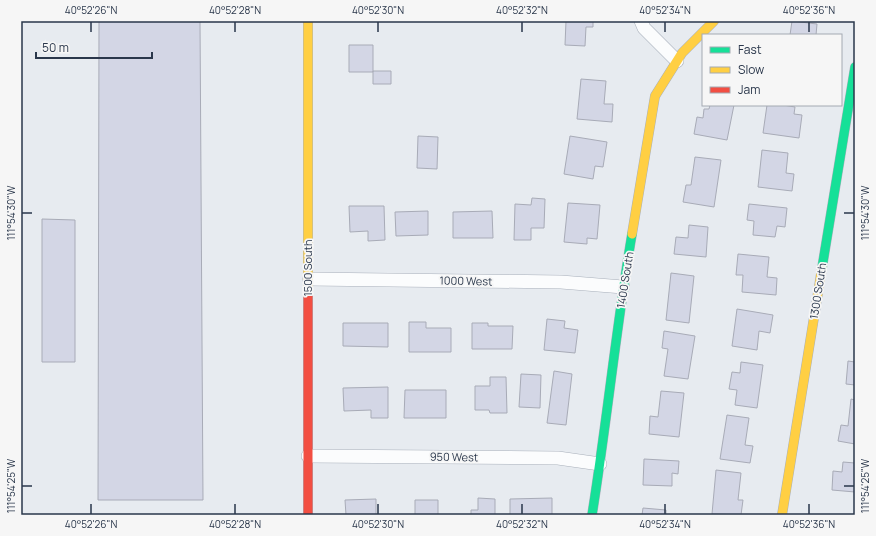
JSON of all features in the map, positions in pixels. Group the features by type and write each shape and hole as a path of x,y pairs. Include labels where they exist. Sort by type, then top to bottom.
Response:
{"street":[{"name":"1500 South","path":"308,21 308,515"},
{"path":"641,21 644,28 680,57"},
{"name":"1400 South","path":"592,515 623,287 655,96 680,57 714,21"},
{"name":"1300 South","path":"782,515 855,67"},
{"name":"1000 West","path":"309,279 561,282 623,287"},
{"name":"950 West","path":"308,456 558,458 600,464"}],"building":[{"path":"99,21 200,21 203,500 98,500"},
{"path":"566,21 593,21 593,27 586,27 585,46 565,45"},
{"path":"792,21 817,24 816,34 790,34"},
{"path":"349,45 373,45 373,72 349,72"},
{"path":"373,71 391,71 391,84 373,84"},
{"path":"581,79 606,81 604,104 613,104 612,122 577,119"},
{"path":"710,106 734,106 727,140 694,134 697,117 703,118 704,109 709,109"},
{"path":"767,106 795,107 794,114 802,115 799,138 763,133"},
{"path":"418,136 438,137 437,169 417,168"},
{"path":"570,136 607,142 603,167 595,166 593,179 564,174"},
{"path":"762,150 788,153 786,173 794,174 792,191 758,187"},
{"path":"695,157 721,160 714,207 683,202 686,185 691,185"},
{"path":"532,198 545,199 544,228 531,228 531,240 514,240 515,204 531,205"},
{"path":"568,203 600,205 597,239 587,238 587,244 564,242"},
{"path":"749,204 787,208 785,227 777,226 775,237 753,235 754,221 747,220"},
{"path":"349,206 384,206 385,240 368,241 368,231 350,232"},
{"path":"428,211 428,235 396,236 395,212"},
{"path":"492,211 493,238 453,238 453,212"},
{"path":"42,219 75,220 75,362 42,362"},
{"path":"689,225 708,227 706,257 674,254 676,237 688,238"},
{"path":"738,254 769,257 767,277 777,278 776,295 742,292 743,275 736,275"},
{"path":"671,273 694,276 689,323 666,320"},
{"path":"737,309 773,315 770,333 759,331 757,350 732,346"},
{"path":"547,319 565,321 564,328 578,330 575,353 544,350"},
{"path":"409,322 426,322 426,328 451,328 451,352 409,352"},
{"path":"343,323 388,323 388,347 343,346"},
{"path":"472,323 488,323 488,326 513,326 512,349 472,349"},
{"path":"664,331 695,336 688,379 664,376 668,349 662,348"},
{"path":"848,361 855,362 855,385 846,384"},
{"path":"741,362 763,365 757,408 735,405 737,390 729,389 732,372 740,373"},
{"path":"554,371 572,374 566,425 547,423"},
{"path":"521,374 541,375 540,408 519,407"},
{"path":"490,377 506,377 507,413 490,413 489,410 475,410 475,386 490,386"},
{"path":"388,387 388,418 371,418 371,410 344,411 343,388"},
{"path":"405,390 446,390 446,418 404,418"},
{"path":"661,391 684,393 679,437 649,434 650,416 658,417"},
{"path":"851,399 855,400 855,444 838,441 841,425 848,426"},
{"path":"727,415 749,418 745,445 753,446 750,463 720,459"},
{"path":"644,459 679,461 678,474 672,473 672,486 643,485"},
{"path":"843,462 855,463 855,492 832,490 833,471 842,472"},
{"path":"716,470 741,473 738,500 743,500 741,515 712,514"},
{"path":"478,498 495,499 495,515 471,515 471,510 478,510"},
{"path":"552,498 552,515 510,515 510,499"},
{"path":"376,499 376,515 346,515 345,500"},
{"path":"415,500 438,500 438,515 415,515"},
{"path":"643,508 666,510 666,515 642,515"}],"traffic: fast":[{"path":"822,268 855,67"},
{"path":"592,515 632,234"}],"traffic: slow":[{"path":"308,21 308,290"},
{"path":"632,234 655,96 682,53 714,21"},
{"path":"782,515 822,268"}],"traffic: jam":[{"path":"308,290 308,515"}]}
